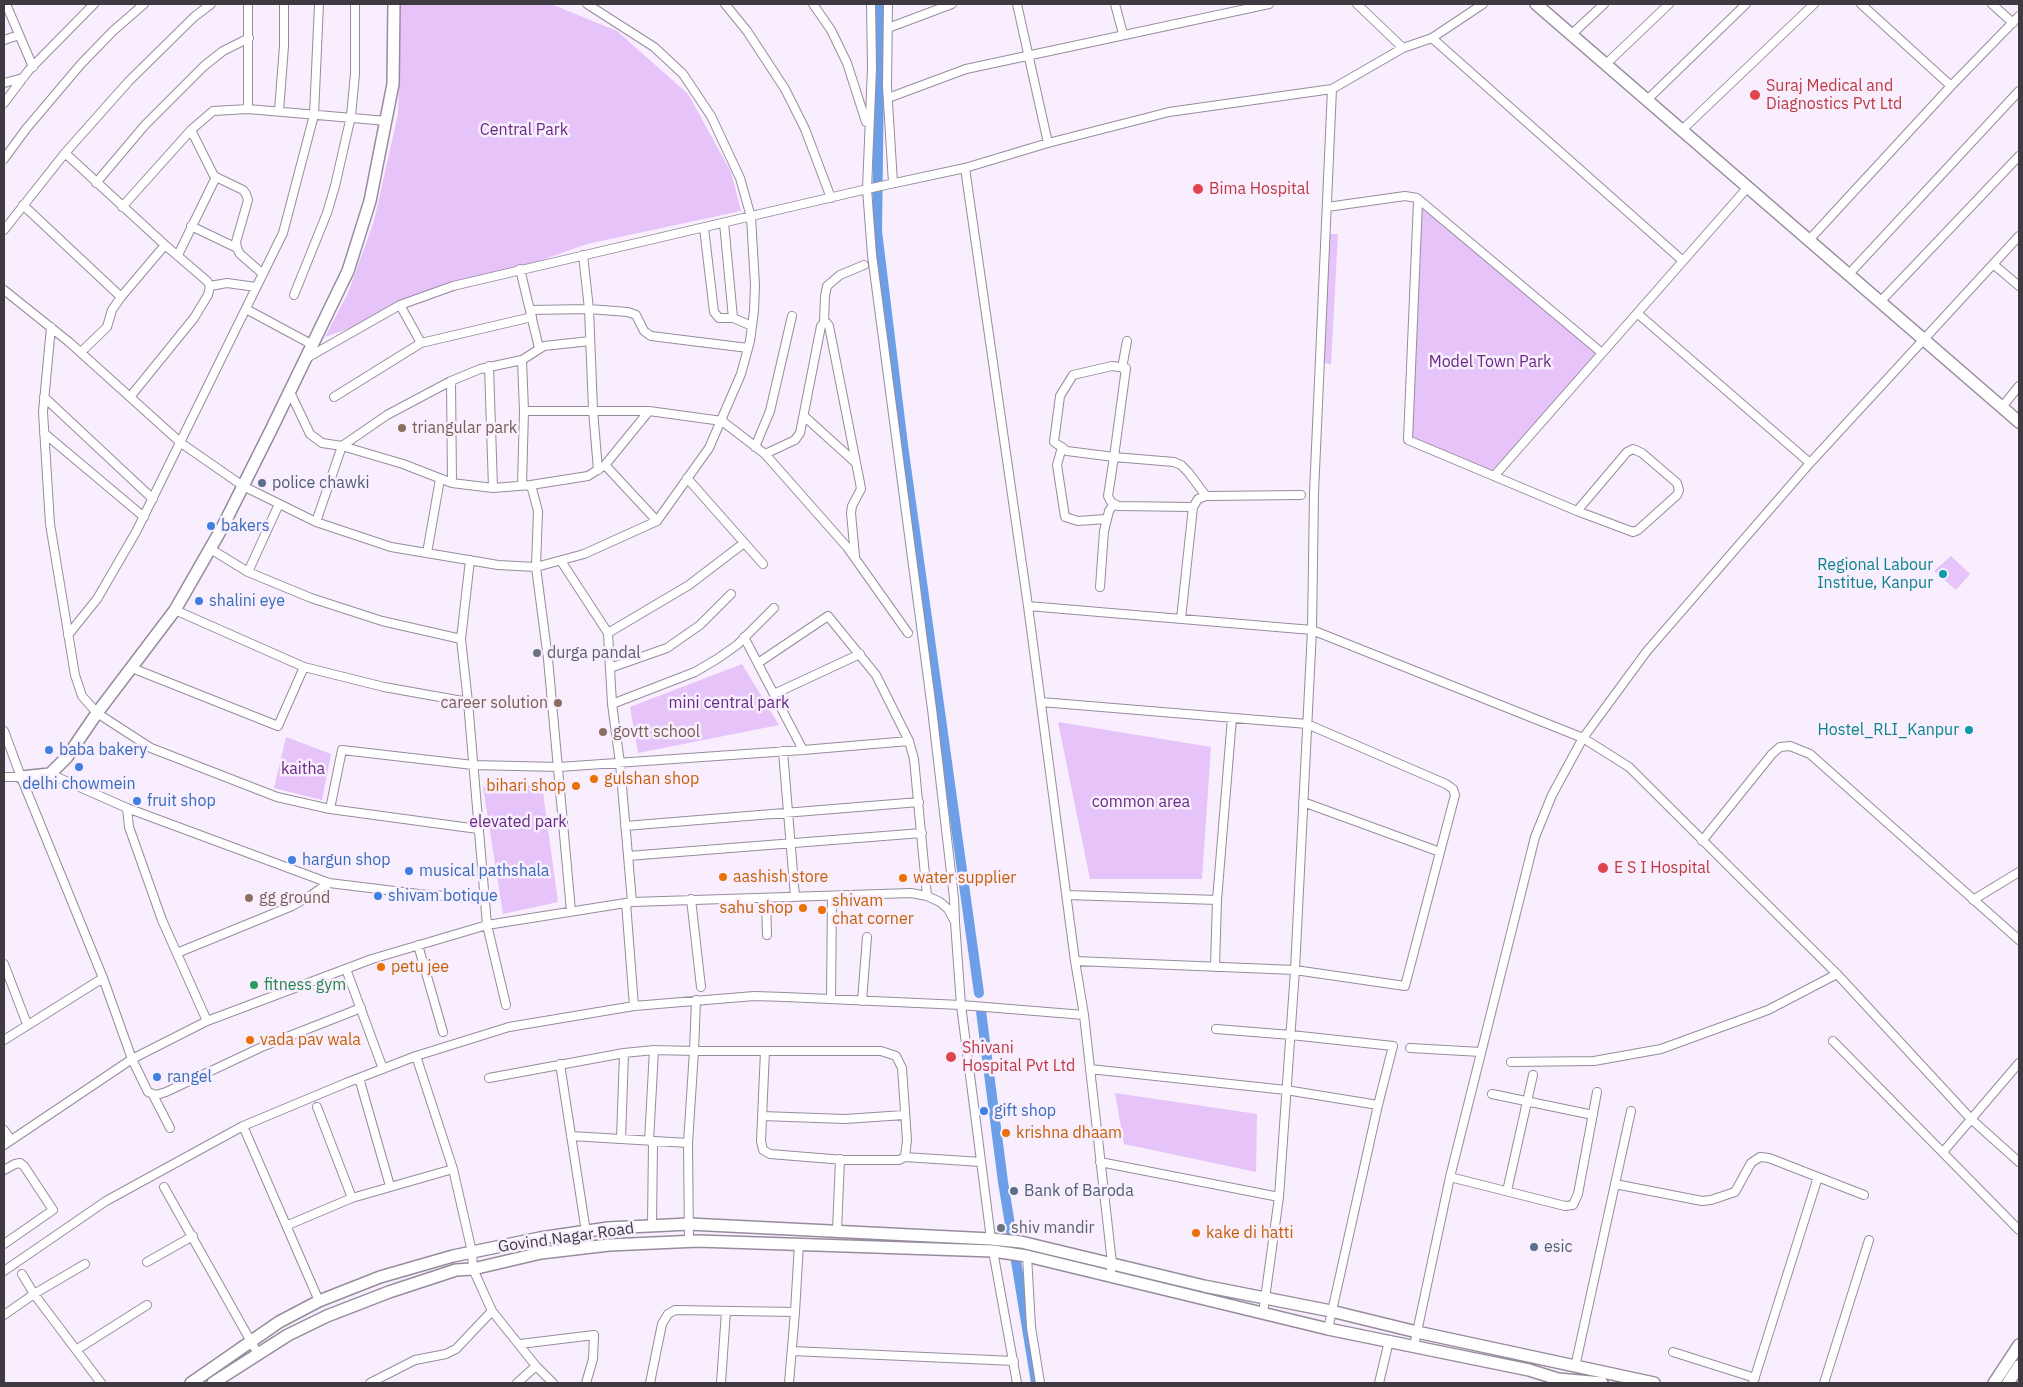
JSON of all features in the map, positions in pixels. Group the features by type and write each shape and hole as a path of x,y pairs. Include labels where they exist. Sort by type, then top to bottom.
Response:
{"main road":[{"path":"21,778 50,774 67,757 97,713 175,610 222,528 348,271 370,200 387,121 393,84 394,4"},
{"path":"1540,5 2019,422"},
{"name":"Govind Nagar Road","path":"191,1383 279,1322 319,1301 380,1277 452,1256 540,1238 608,1228 689,1224 1021,1242 1265,1299 1331,1311 1417,1332 1654,1383"},
{"name":"Govind Nagar Road","path":"213,1383 288,1335 327,1316 397,1289 456,1270 551,1252 608,1245 690,1241 992,1251 1025,1255 1328,1329 1570,1381 1603,1383"},
{"path":"1994,1383 2019,1345"},
{"path":"2008,1383 2019,1366"},
{"path":"1575,1367 1603,1383"}],"street":[{"path":"4,103 33,67 94,4"},
{"path":"4,159 26,129 81,64 113,31 144,4"},
{"path":"4,230 65,153 136,74 194,17 211,4"},
{"path":"248,4 248,109"},
{"path":"279,111 284,46 284,4"},
{"path":"68,635 97,599 144,517 284,233 314,115 319,4"},
{"path":"294,295 327,213 351,116 355,74 355,4"},
{"path":"725,4 747,31 784,89 805,129 831,198"},
{"path":"813,4 831,30 847,62 863,110 868,132"},
{"path":"871,4 872,68 868,132 873,262 931,699 954,898 961,1005 991,1239"},
{"path":"888,4 888,98 893,183"},
{"path":"888,28 952,4"},
{"path":"1017,4 1048,143"},
{"path":"1115,4 1123,34"},
{"path":"888,98 966,70 1242,6 1269,4"},
{"path":"1357,4 1403,48"},
{"path":"304,360 400,305 453,286 869,188 965,168 1048,143 1169,112 1332,89 1403,48 1432,38 1483,4"},
{"path":"1572,34 1604,4"},
{"path":"1606,64 1669,4"},
{"path":"1647,100 1746,4"},
{"path":"1682,130 1814,4"},
{"path":"1861,4 1951,86"},
{"path":"1992,4 2013,23"},
{"path":"5,5 33,67"},
{"path":"4,290 81,352 181,444 243,486 316,522 391,547 498,565 536,567 584,554 657,521 709,448 722,421 740,374 752,326 755,285 751,217 740,178 724,142 711,116 683,74 654,47 591,5"},
{"path":"1809,240 1951,86 2019,16"},
{"path":"4,40 18,35"},
{"path":"96,183 145,124 204,66 223,52 249,38"},
{"path":"1432,38 1683,261"},
{"path":"4,83 23,78"},
{"path":"1264,1313 1279,1197 1295,970 1312,630 1314,493 1332,89"},
{"path":"1849,274 2019,91"},
{"path":"122,207 190,130 213,111 248,109 314,115 351,116 387,121"},
{"path":"190,130 216,178 243,190 247,197 236,242 237,248 240,254 263,274"},
{"path":"65,153 122,207 207,281 210,286 208,295 194,318 130,397"},
{"path":"1880,302 2019,156"},
{"path":"965,168 1084,1015 1112,1264 1110,1277"},
{"path":"178,255 216,178"},
{"path":"1495,475 1748,187"},
{"path":"1328,206 1393,197 1417,198 1602,353"},
{"path":"1417,198 1408,440 1577,511 1633,532 1638,530 1671,501 1679,490 1677,483 1642,453 1633,449 1627,452 1577,511"},
{"path":"23,205 121,297"},
{"path":"724,223 733,318"},
{"path":"191,226 237,248"},
{"path":"704,228 714,312 719,318 733,318 752,326"},
{"path":"1414,1346 1450,1177 1534,836 1552,795 1583,738 1647,652 1810,463 2019,236"},
{"path":"81,352 107,327 112,310 121,297 165,245"},
{"path":"582,255 589,309 593,410 602,468 657,521"},
{"path":"765,454 794,440 800,432 821,326 824,323 827,286 840,275 864,264"},
{"path":"1994,264 2019,286"},
{"path":"520,269 539,348"},
{"path":"210,286 227,283 256,287"},
{"path":"400,305 421,343"},
{"path":"246,309 312,344"},
{"path":"334,397 421,343 531,313 589,309 632,313 638,319 644,331 651,336 748,348"},
{"path":"1637,313 1810,463"},
{"path":"755,447 770,411 792,316"},
{"path":"824,323 829,326 861,489 852,506 851,513 855,558"},
{"path":"51,327 43,412 50,524 75,675 82,696 97,713 151,748 277,797 330,809 478,829"},
{"path":"316,522 342,446 387,415 451,381 489,366 522,360 539,348 590,341"},
{"path":"1122,368 1127,341"},
{"path":"522,360 524,411 522,485"},
{"path":"489,366 493,488"},
{"path":"1193,507 1118,506 1114,504 1108,496 1114,456 1126,368 1112,366 1073,375 1060,396 1054,442 1068,452 1114,456 1174,462 1181,465 1188,472 1206,496"},
{"path":"451,381 452,483"},
{"path":"2002,407 2019,386"},
{"path":"289,390 310,434 322,443 342,446 403,464 452,483 493,488 531,485 582,477 602,468 650,411"},
{"path":"44,397 153,499"},
{"path":"524,411 650,411 722,421 765,454 855,558 908,633"},
{"path":"804,416 856,463"},
{"path":"44,433 144,517"},
{"path":"1062,447 1057,465 1065,517 1078,521 1106,519"},
{"path":"687,478 763,564"},
{"path":"427,553 430,524 440,479"},
{"path":"531,485 538,511 536,567 559,767 571,911"},
{"path":"1181,619 1193,507 1198,498 1206,496 1301,495"},
{"path":"248,572 280,504"},
{"path":"1100,587 1106,519 1114,504"},
{"path":"608,633 689,585 744,543"},
{"path":"209,548 248,572 311,598 352,612 461,639"},
{"path":"470,560 461,639 487,925 506,1005"},
{"path":"561,561 608,633 612,704 620,763 628,856 634,1006"},
{"path":"610,668 667,648 700,625 731,594"},
{"path":"1028,606 1312,630 1583,738 1629,767 1837,974 1971,1119 2019,1162"},
{"path":"612,704 695,672 717,659 744,637 774,608"},
{"path":"175,610 304,667 384,687 468,702"},
{"path":"758,663 828,616 876,675 909,741 914,759 928,896"},
{"path":"744,637 803,750"},
{"path":"774,694 860,654"},
{"path":"132,668 278,726 304,667"},
{"path":"1041,702 1307,724 1446,784 1453,789 1455,795 1405,986 1295,970 1075,961"},
{"path":"1215,967 1217,900 1232,718"},
{"path":"4,731 21,778 103,978 132,1059 148,1092 152,1095 170,1128"},
{"path":"330,809 342,750 473,765 559,767 909,741"},
{"path":"1702,841 1772,754 1780,747 1790,746 1810,754 2019,940"},
{"path":"783,751 795,897"},
{"path":"50,774 127,808 329,883 419,894 485,899"},
{"path":"4,777 21,778"},
{"path":"625,826 919,802"},
{"path":"1303,802 1440,852"},
{"path":"127,808 133,836 162,920 207,1021"},
{"path":"628,856 704,852 922,833"},
{"path":"1973,900 2019,872"},
{"path":"177,953 292,906 329,883"},
{"path":"4,1130 7,1143 132,1059 207,1021 346,969 487,925 629,902 911,893 928,896 940,902 948,909 955,922"},
{"path":"1067,895 1217,900"},
{"path":"831,999 832,896"},
{"path":"766,898 767,935"},
{"path":"691,899 701,987"},
{"path":"862,1000 867,937"},
{"path":"418,945 443,1032"},
{"path":"4,964 27,1024"},
{"path":"346,969 383,1069"},
{"path":"1511,1062 1594,1061 1661,1049 1768,1010 1837,974"},
{"path":"4,1040 103,978"},
{"path":"4,1271 106,1201 243,1126 416,1056 509,1027 634,1006 754,996 961,1005 1084,1015"},
{"path":"690,1241 688,1143 696,1000"},
{"path":"152,1095 166,1092 264,1046 361,1008"},
{"path":"1216,1029 1393,1046 1378,1104 1328,1329"},
{"path":"1833,1041 2019,1230"},
{"path":"1410,1048 1481,1052"},
{"path":"652,1226 651,1141 654,1050"},
{"path":"489,1078 560,1064 654,1050 889,1052 896,1056 902,1068 907,1140 905,1157"},
{"path":"765,1051 761,1142 763,1150 770,1154 840,1159 899,1160 905,1157 981,1162"},
{"path":"621,1139 624,1054"},
{"path":"416,1056 452,1169 472,1252 473,1268 492,1311 536,1366 553,1383"},
{"path":"1943,1152 2019,1063"},
{"path":"560,1064 586,1232"},
{"path":"1090,1069 1286,1090 1378,1104"},
{"path":"1507,1191 1533,1075"},
{"path":"359,1078 390,1186"},
{"path":"1450,1177 1565,1206 1573,1205 1578,1194 1597,1092"},
{"path":"1492,1094 1593,1115"},
{"path":"317,1108 352,1198"},
{"path":"1575,1367 1632,1112"},
{"path":"762,1116 845,1119 904,1115"},
{"path":"243,1126 288,1225 319,1301"},
{"path":"571,1136 688,1143"},
{"path":"1615,1184 1702,1201 1711,1200 1735,1192 1751,1163 1760,1157 1769,1158 1864,1195"},
{"path":"837,1231 840,1159"},
{"path":"1100,1162 1279,1197"},
{"path":"4,1170 20,1163 24,1166 53,1210 4,1244"},
{"path":"288,1225 352,1198 452,1169"},
{"path":"1672,1352 1754,1381 1818,1177"},
{"path":"164,1187 258,1354"},
{"path":"147,1262 193,1236"},
{"path":"1824,1383 1869,1240"},
{"path":"789,1383 799,1244"},
{"path":"992,1251 1017,1383"},
{"path":"1025,1255 1031,1327 1040,1383"},
{"path":"4,1315 34,1294 85,1264"},
{"path":"22,1274 34,1294 101,1383"},
{"path":"76,1350 147,1305"},
{"path":"650,1383 662,1324 668,1314 675,1310 795,1312"},
{"path":"370,1383 416,1360 446,1354 456,1349 492,1311"},
{"path":"721,1383 726,1311"},
{"path":"520,1344 594,1335 593,1359 586,1383"},
{"path":"1379,1383 1389,1341"},
{"path":"792,1351 1014,1361"},
{"path":"517,1383 536,1366"},
{"path":"388,1374 388,1383"}],"green space":[{"name":"Central Park","path":"401,4 551,4 617,31 688,94 731,172 741,211 587,244 325,337 348,293 374,221 398,114"},
{"name":"Model Town Park","path":"1418,201 1602,353 1495,475 1408,440"},
{"path":"1329,234 1338,234 1331,364 1322,363"},
{"path":"1951,556 1970,574 1956,590 1934,571"},
{"name":"mini central park","path":"742,664 779,725 638,753 630,707"},
{"name":"common area","path":"1058,722 1211,747 1202,879 1090,879"},
{"name":"kaitha","path":"286,737 331,754 322,800 274,788"},
{"name":"elevated park","path":"542,785 558,902 503,914 483,787"},
{"path":"1115,1093 1257,1114 1256,1172 1124,1144"}],"waterway":[{"path":"880,4 877,231 903,445 979,993"},
{"path":"981,1011 1003,1182 1036,1383"}],"place":[{"name":"Suraj Medical and Diagnostics Pvt Ltd","path":"1755,95"},
{"name":"Bima Hospital","path":"1198,189"},
{"name":"triangular park","path":"402,428"},
{"name":"police chawki","path":"262,483"},
{"name":"bakers","path":"211,526"},
{"name":"Regional Labour Institue, Kanpur","path":"1943,574"},
{"name":"shalini eye","path":"199,601"},
{"name":"durga pandal","path":"537,653"},
{"name":"career solution","path":"558,703"},
{"name":"Hostel_RLI_Kanpur","path":"1969,730"},
{"name":"govtt school","path":"603,732"},
{"name":"baba bakery","path":"49,750"},
{"name":"delhi chowmein","path":"79,767"},
{"name":"gulshan shop","path":"594,779"},
{"name":"bihari shop","path":"576,786"},
{"name":"fruit shop","path":"137,801"},
{"name":"hargun shop","path":"292,860"},
{"name":"E S I Hospital","path":"1603,868"},
{"name":"musical pathshala","path":"409,871"},
{"name":"aashish store","path":"723,877"},
{"name":"water supplier","path":"903,878"},
{"name":"shivam botique","path":"378,896"},
{"name":"gg ground","path":"249,898"},
{"name":"sahu shop","path":"803,908"},
{"name":"shivam chat corner","path":"822,910"},
{"name":"petu jee","path":"381,967"},
{"name":"fitness gym","path":"254,985"},
{"name":"vada pav wala","path":"250,1040"},
{"name":"Shivani Hospital Pvt Ltd","path":"951,1057"},
{"name":"rangel","path":"157,1077"},
{"name":"gift shop","path":"984,1111"},
{"name":"krishna dhaam","path":"1006,1133"},
{"name":"Bank of Baroda","path":"1014,1191"},
{"name":"shiv mandir","path":"1001,1228"},
{"name":"kake di hatti","path":"1196,1233"},
{"name":"esic","path":"1534,1247"}]}
